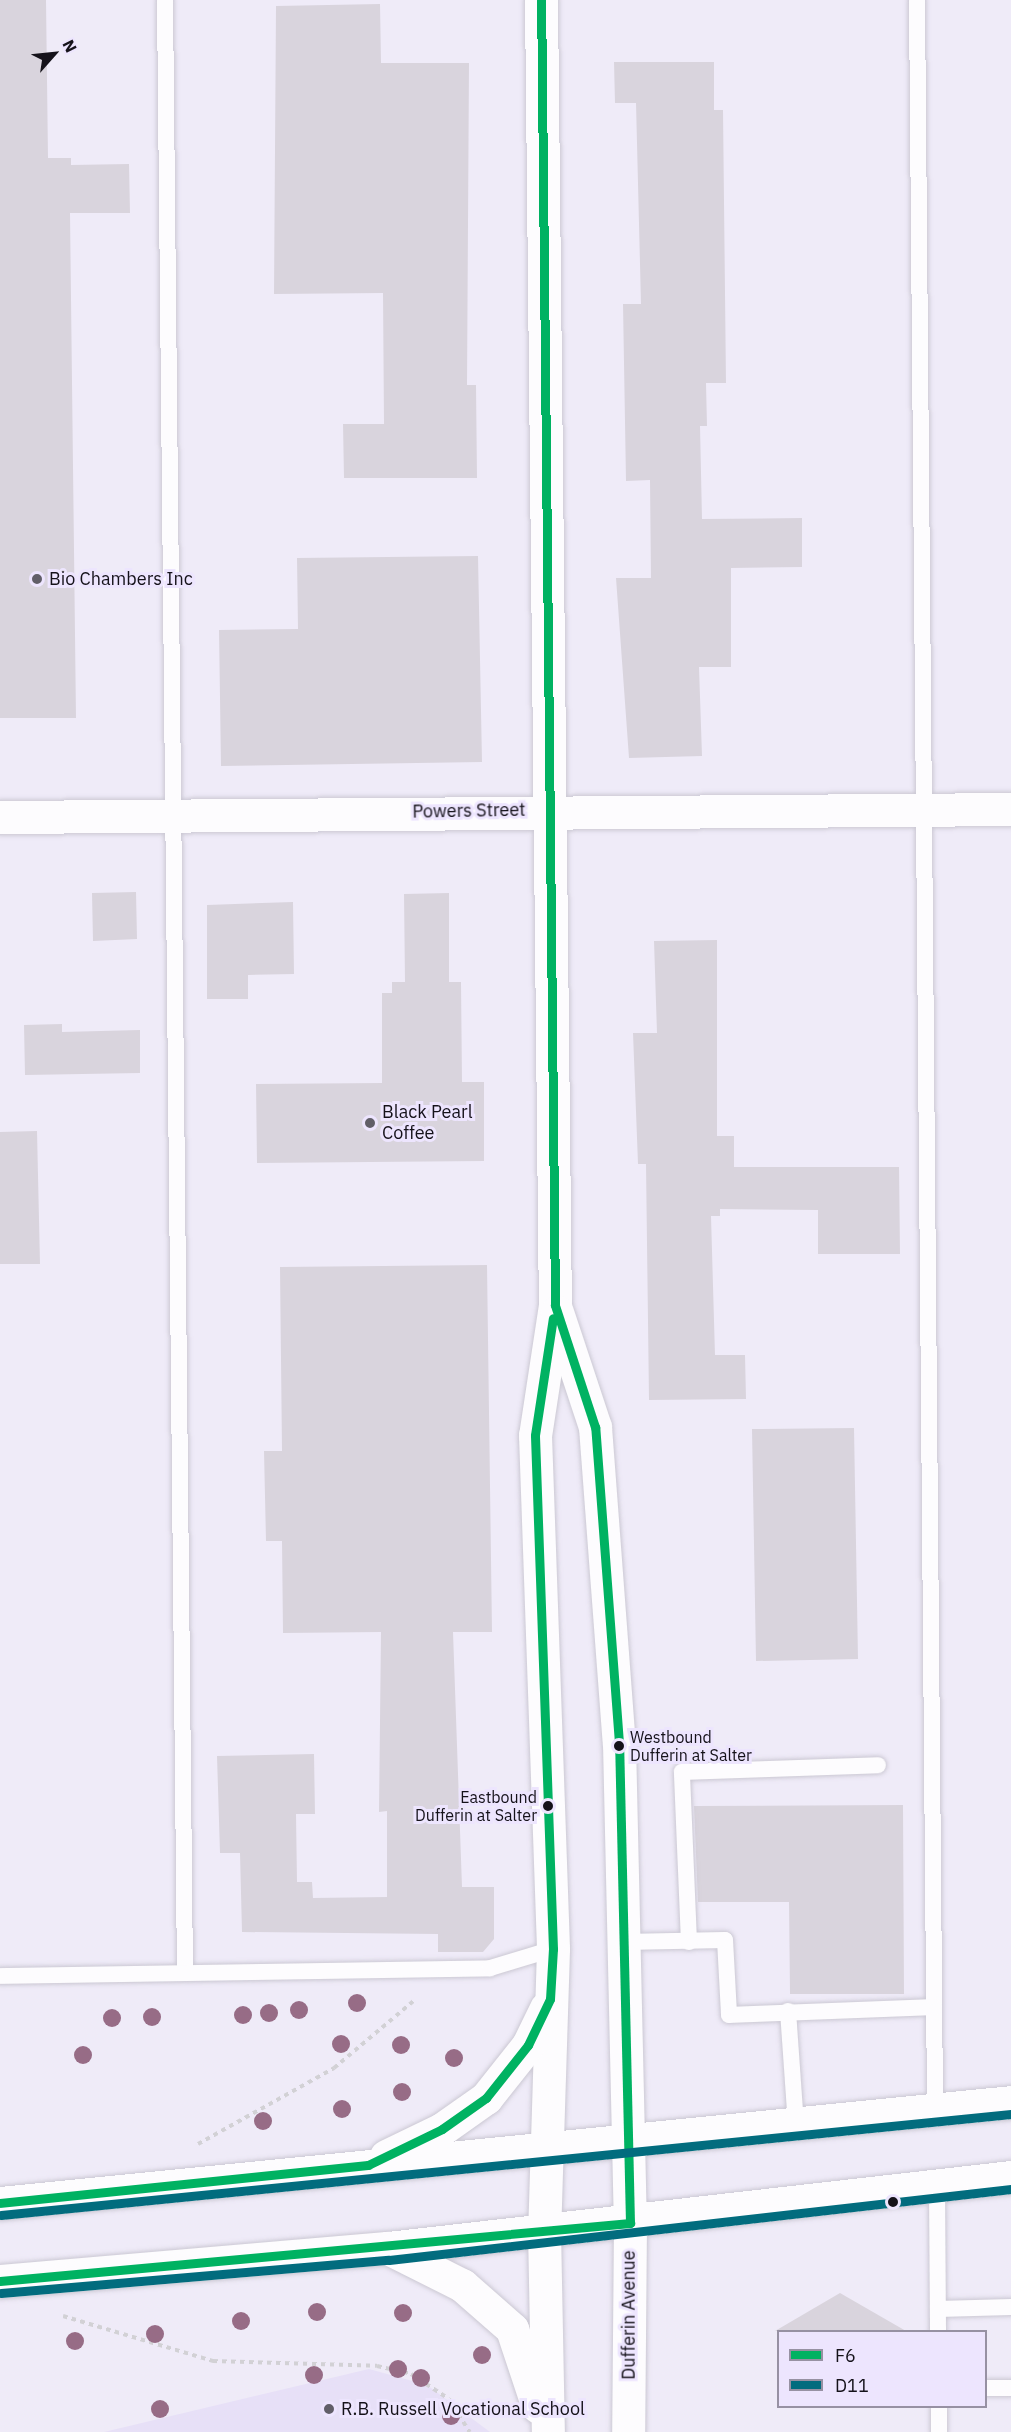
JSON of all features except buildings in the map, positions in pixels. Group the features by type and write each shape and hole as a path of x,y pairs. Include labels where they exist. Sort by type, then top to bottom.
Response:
{"main road":[{"name":"Dufferin Avenue","path":"541,0 555,1305 534,1435 554,1948 550,1999 544,2229 547,2432"},
{"name":"Powers Street","path":"0,817 548,810 1011,809"},
{"name":"Dufferin Avenue","path":"555,1305 595,1427 619,1743 630,2223 628,2432"},
{"path":"368,2165 442,2129 486,2098 528,2045 550,1999"},
{"path":"0,2203 368,2165 547,2151 1011,2102"},
{"path":"0,2281 388,2248 544,2229 630,2223 1011,2177"},
{"path":"388,2248 462,2285 512,2329 547,2432"}],"lane":[{"path":"165,0 185,1973"},
{"path":"917,0 921,809 935,2109"},
{"path":"688,1942 682,1772 878,1765"},
{"path":"623,1942 725,1940 729,2015 934,2007"},
{"path":"0,1976 490,1968 554,1948"},
{"path":"789,2011 796,2125"},
{"path":"937,2187 938,2330"},
{"path":"938,2309 1011,2307"},
{"path":"987,2388 1011,2388"},
{"path":"939,2408 939,2432"}],"path":[{"path":"192,2147 334,2068 454,1968"},
{"path":"54,2312 213,2361 377,2366 411,2374 449,2399 470,2432"}],"shaded area":[{"name":"R.B. Russell Vocational School","path":"369,2369 427,2385 490,2432 104,2432"}],"transit line":[{"name":"F6","path":"0,2281 630,2223 619,1743 595,1427 555,1305 541,0"},
{"name":"F6","path":"0,2203 368,2165 442,2129 486,2098 528,2045 550,1999 553,1949 535,1435 553,1318"},
{"name":"D11","path":"1,2215 1011,2114"},
{"name":"D11","path":"1,2293 389,2260 1011,2189"}],"place":[{"name":"Bio Chambers Inc","path":"37,579"},
{"name":"Black Pearl Coffee","path":"370,1123"},
{"name":"Westbound Dufferin at Salter","path":"619,1746"},
{"name":"Eastbound Dufferin at Salter","path":"548,1806"},
{"name":"R.B. Russell Vocational School","path":"329,2409"}]}
